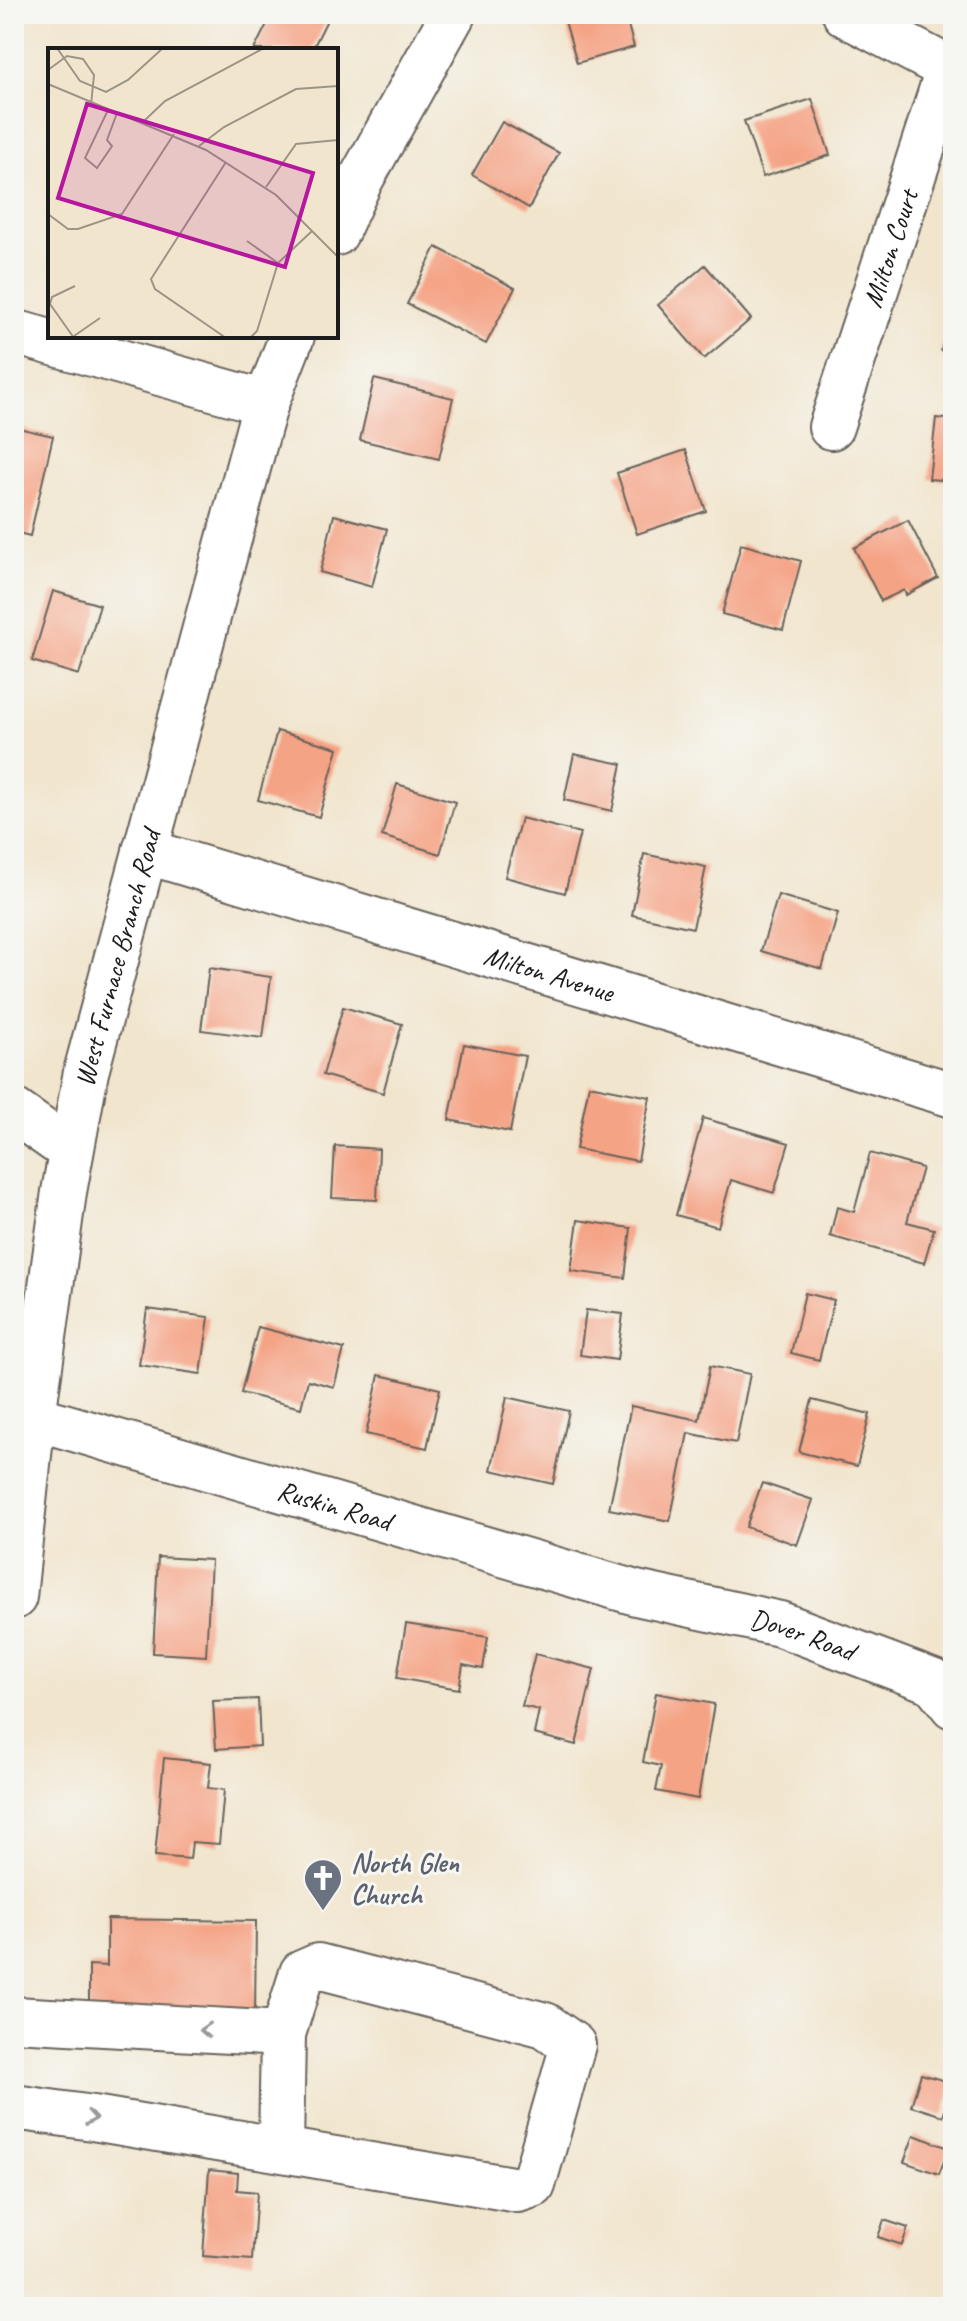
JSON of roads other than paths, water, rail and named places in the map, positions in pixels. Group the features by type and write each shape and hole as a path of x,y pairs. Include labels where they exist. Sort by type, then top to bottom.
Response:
{"street":[{"path":"338,229 361,179 453,14"},
{"path":"845,14 950,71"},
{"name":"Milton Court","path":"831,427 950,71"},
{"path":"14,332 266,403"},
{"name":"West Furnace Branch Road","path":"14,1597 33,1417 71,1151 86,1072 266,403 291,338"},
{"name":"Milton Avenue","path":"145,851 953,1095"},
{"path":"14,1111 71,1151"},
{"name":"Ruskin Road","path":"33,1417 636,1593"},
{"name":"Dover Road","path":"636,1593 780,1624 934,1682 953,1706"},
{"path":"14,2107 518,2190 533,2185 573,2045 545,2025 318,1966 302,1973 283,2034 281,2149"},
{"path":"14,2019 283,2034"}],"place":[{"name":"North Glen Church","path":"323,1912"}]}
